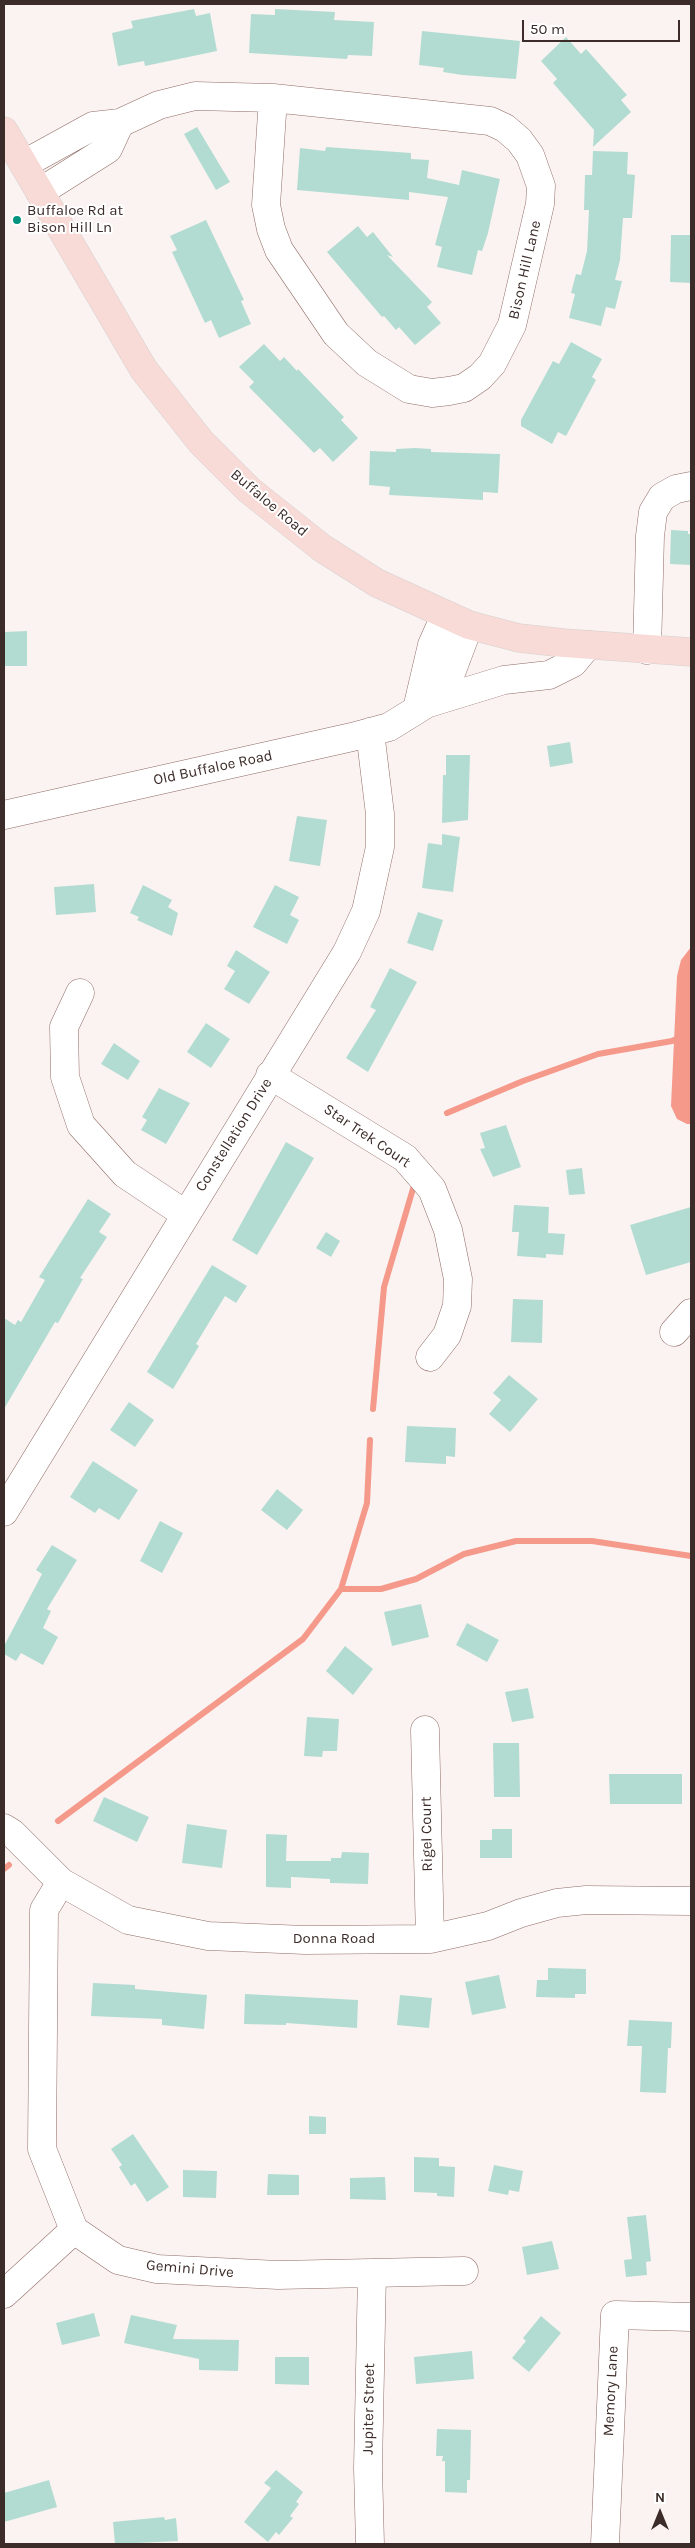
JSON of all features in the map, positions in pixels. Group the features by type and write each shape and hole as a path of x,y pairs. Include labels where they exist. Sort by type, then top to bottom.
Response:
{"main road":[{"name":"Buffaloe Road","path":"4,131 144,370 201,442 248,490 322,548 377,583 457,620 519,638 647,650 691,652"}],"street":[{"name":"Bison Hill Lane","path":"24,164 92,126 120,123 159,105 195,96 273,98 490,121 512,134 530,155 541,186 540,204 512,325 492,364 480,377 464,388 449,391 432,393 409,389 367,363 336,334 279,250 271,229 266,205 273,98"},
{"path":"40,192 108,149 120,123"},
{"path":"647,650 650,536 653,512 662,497 676,489 691,486"},
{"path":"422,706 432,645 457,620"},
{"name":"Old Buffaloe Road","path":"4,815 389,727 422,706 504,680 549,675 573,663 588,645"},
{"name":"Constellation Drive","path":"4,1512 347,952 366,911 380,847 380,814 370,732"},
{"path":"80,993 64,1027 65,1077 81,1125 125,1174 185,1214"},
{"name":"Star Trek Court","path":"270,1075 405,1158 432,1189 448,1230 458,1279 457,1306 448,1335 430,1357"},
{"name":"Rigel Court","path":"425,1730 430,1939"},
{"name":"Donna Road","path":"4,1828 61,1882 128,1920 208,1936 305,1940 430,1939 488,1926 521,1913 558,1902 586,1900 691,1901"},
{"path":"4,2294 74,2230 42,2148 44,1910 61,1882"},
{"name":"Gemini Drive","path":"74,2230 118,2260 157,2269 278,2274 372,2274 464,2271"},
{"name":"Jupiter Street","path":"370,2544 368,2478 372,2274"},
{"name":"Memory Lane","path":"604,2544 615,2315 691,2317"}],"shaded area":[{"path":"691,947 691,1124 687,1124 677,1119 671,1106 677,976 681,960"}],"building":[{"path":"194,9 196,16 210,13 217,51 145,66 144,61 118,66 112,33 133,28 131,21"},
{"path":"275,9 335,12 334,20 374,22 372,56 348,55 347,59 249,53 251,14 275,15"},
{"path":"422,31 520,41 516,79 462,75 443,72 444,68 419,65"},
{"path":"566,37 581,54 586,49 627,95 621,100 631,112 593,147 594,130 553,83 557,79 541,61"},
{"path":"197,127 230,182 216,190 184,134"},
{"path":"326,147 411,153 411,159 429,160 427,178 459,185 462,170 500,179 488,233 482,251 478,250 472,275 437,267 442,247 435,245 448,197 409,192 409,200 297,190 300,148 325,151"},
{"path":"593,151 628,152 627,174 635,175 632,218 623,218 620,260 615,280 622,281 615,309 606,307 601,326 569,318 575,294 571,293 576,274 581,275 587,251 589,210 584,210 585,175 592,175"},
{"path":"206,220 244,300 241,301 251,324 219,338 211,320 205,323 172,252 177,250 170,236"},
{"path":"358,226 367,237 373,232 393,257 387,255 432,302 427,307 441,323 415,345 399,327 396,330 384,316 382,317 327,252"},
{"path":"671,235 691,235 691,283 670,282"},
{"path":"571,342 602,359 592,377 596,380 566,436 558,432 552,444 521,426 521,420 553,361 559,364"},
{"path":"264,344 280,361 284,357 297,371 298,369 344,417 341,420 358,438 333,462 320,448 314,453 249,387 254,382 239,367"},
{"path":"396,449 431,449 431,452 500,454 498,493 483,492 483,500 389,495 390,487 369,485 370,451 396,452"},
{"path":"671,530 688,531 688,534 691,534 691,565 670,564"},
{"path":"27,631 27,666 4,666 4,632"},
{"path":"570,742 573,763 550,767 547,746"},
{"path":"446,755 470,755 468,820 442,823 443,775 446,775"},
{"path":"297,816 327,820 320,866 289,861"},
{"path":"442,834 460,837 453,892 422,888 428,843 442,845"},
{"path":"94,884 96,912 56,915 54,887"},
{"path":"143,885 172,900 168,907 178,913 172,936 137,920 139,917 130,913"},
{"path":"275,885 299,897 290,915 299,920 287,944 253,927"},
{"path":"418,912 443,920 433,951 407,943"},
{"path":"236,950 270,972 249,1004 224,989 235,971 227,966"},
{"path":"390,968 417,982 368,1072 346,1058 376,1010 370,1007"},
{"path":"206,1023 230,1039 211,1068 187,1052"},
{"path":"114,1043 140,1061 128,1080 101,1064"},
{"path":"159,1088 190,1103 166,1144 141,1130 147,1120 142,1117"},
{"path":"506,1125 521,1167 493,1177 480,1149 485,1148 480,1133"},
{"path":"286,1142 314,1158 257,1255 232,1240"},
{"path":"582,1168 585,1194 569,1195 566,1170"},
{"path":"88,1199 111,1214 99,1232 107,1237 80,1278 83,1279 58,1323 55,1322 4,1409 4,1318 15,1325 18,1320 21,1322 45,1280 39,1277"},
{"path":"514,1205 549,1207 548,1233 565,1234 563,1255 546,1254 546,1258 517,1256 519,1232 512,1232"},
{"path":"691,1207 691,1262 646,1275 630,1225"},
{"path":"326,1232 340,1241 331,1257 316,1248"},
{"path":"212,1265 247,1286 236,1303 225,1296 196,1344 199,1346 173,1389 147,1372"},
{"path":"513,1299 543,1300 542,1343 511,1342"},
{"path":"509,1375 538,1399 510,1432 489,1414 501,1400 493,1393"},
{"path":"129,1402 154,1420 135,1447 110,1430"},
{"path":"407,1426 456,1428 455,1457 446,1456 446,1464 405,1462"},
{"path":"93,1461 138,1490 119,1520 99,1508 95,1513 70,1497"},
{"path":"277,1489 303,1510 287,1530 261,1510"},
{"path":"160,1521 183,1533 162,1573 140,1561"},
{"path":"52,1545 77,1560 47,1609 51,1611 43,1628 58,1637 43,1665 21,1653 16,1661 4,1654 4,1646 42,1574 36,1570"},
{"path":"421,1604 429,1637 392,1646 384,1612"},
{"path":"467,1623 499,1640 487,1662 456,1645"},
{"path":"345,1646 373,1669 353,1695 326,1671"},
{"path":"528,1688 534,1718 512,1722 505,1692"},
{"path":"307,1717 339,1719 337,1751 323,1751 322,1757 304,1756"},
{"path":"493,1743 519,1743 520,1797 494,1797"},
{"path":"609,1774 682,1774 682,1804 610,1804"},
{"path":"104,1797 149,1817 137,1842 93,1821"},
{"path":"187,1824 227,1830 222,1868 182,1863"},
{"path":"492,1829 512,1829 512,1858 480,1858 480,1840 492,1840"},
{"path":"266,1834 287,1835 286,1861 331,1861 331,1858 341,1858 342,1852 369,1853 368,1884 330,1883 330,1879 291,1877 291,1888 266,1887"},
{"path":"548,1968 586,1969 586,1994 575,1994 575,1998 536,1997 537,1980 548,1980"},
{"path":"499,1975 506,2008 472,2015 465,1982"},
{"path":"93,1983 135,1985 135,1989 207,1995 204,2029 162,2025 162,2019 91,2016"},
{"path":"245,1994 358,2000 357,2028 286,2023 286,2025 244,2024"},
{"path":"400,1995 432,1998 429,2028 397,2025"},
{"path":"629,2020 672,2022 671,2048 668,2048 666,2093 640,2092 642,2046 627,2046"},
{"path":"309,2116 326,2117 326,2134 309,2134"},
{"path":"133,2134 169,2187 147,2202 135,2183 131,2186 119,2167 122,2165 111,2149"},
{"path":"414,2157 439,2158 439,2166 455,2167 454,2197 437,2196 437,2193 414,2192"},
{"path":"494,2165 523,2171 519,2192 509,2190 508,2195 488,2191"},
{"path":"183,2170 217,2171 216,2198 183,2197"},
{"path":"268,2174 299,2175 299,2195 267,2195"},
{"path":"385,2177 386,2200 350,2199 350,2178"},
{"path":"646,2215 651,2261 646,2262 647,2275 626,2277 624,2260 632,2259 627,2217"},
{"path":"552,2241 559,2269 527,2275 522,2247"},
{"path":"94,2313 100,2336 62,2345 56,2323"},
{"path":"131,2315 177,2325 173,2339 239,2340 238,2371 199,2370 199,2359 124,2343"},
{"path":"541,2316 561,2333 529,2372 512,2358 526,2341 523,2338"},
{"path":"472,2351 474,2379 416,2384 414,2357"},
{"path":"275,2357 309,2357 309,2385 275,2384"},
{"path":"437,2429 471,2430 470,2480 467,2480 467,2493 445,2492 445,2461 442,2461 443,2456 436,2456"},
{"path":"276,2470 303,2492 296,2502 299,2504 290,2516 293,2518 279,2535 276,2532 268,2542 244,2522 271,2488 264,2483"},
{"path":"49,2480 57,2507 4,2522 4,2493"},
{"path":"164,2517 165,2520 176,2518 178,2541 115,2544 113,2522"}],"waterway":[{"path":"447,1113 523,1081 598,1054 672,1041 691,1032"},
{"path":"373,1409 384,1287 415,1182"},
{"path":"58,1821 303,1639 341,1589 367,1503 370,1440"},
{"path":"341,1589 381,1589 416,1579 464,1554 516,1541 592,1541 691,1556"},
{"path":"4,1869 9,1865"}],"place":[{"name":"Buffaloe Rd at Bison Hill Ln","path":"17,220"}]}
